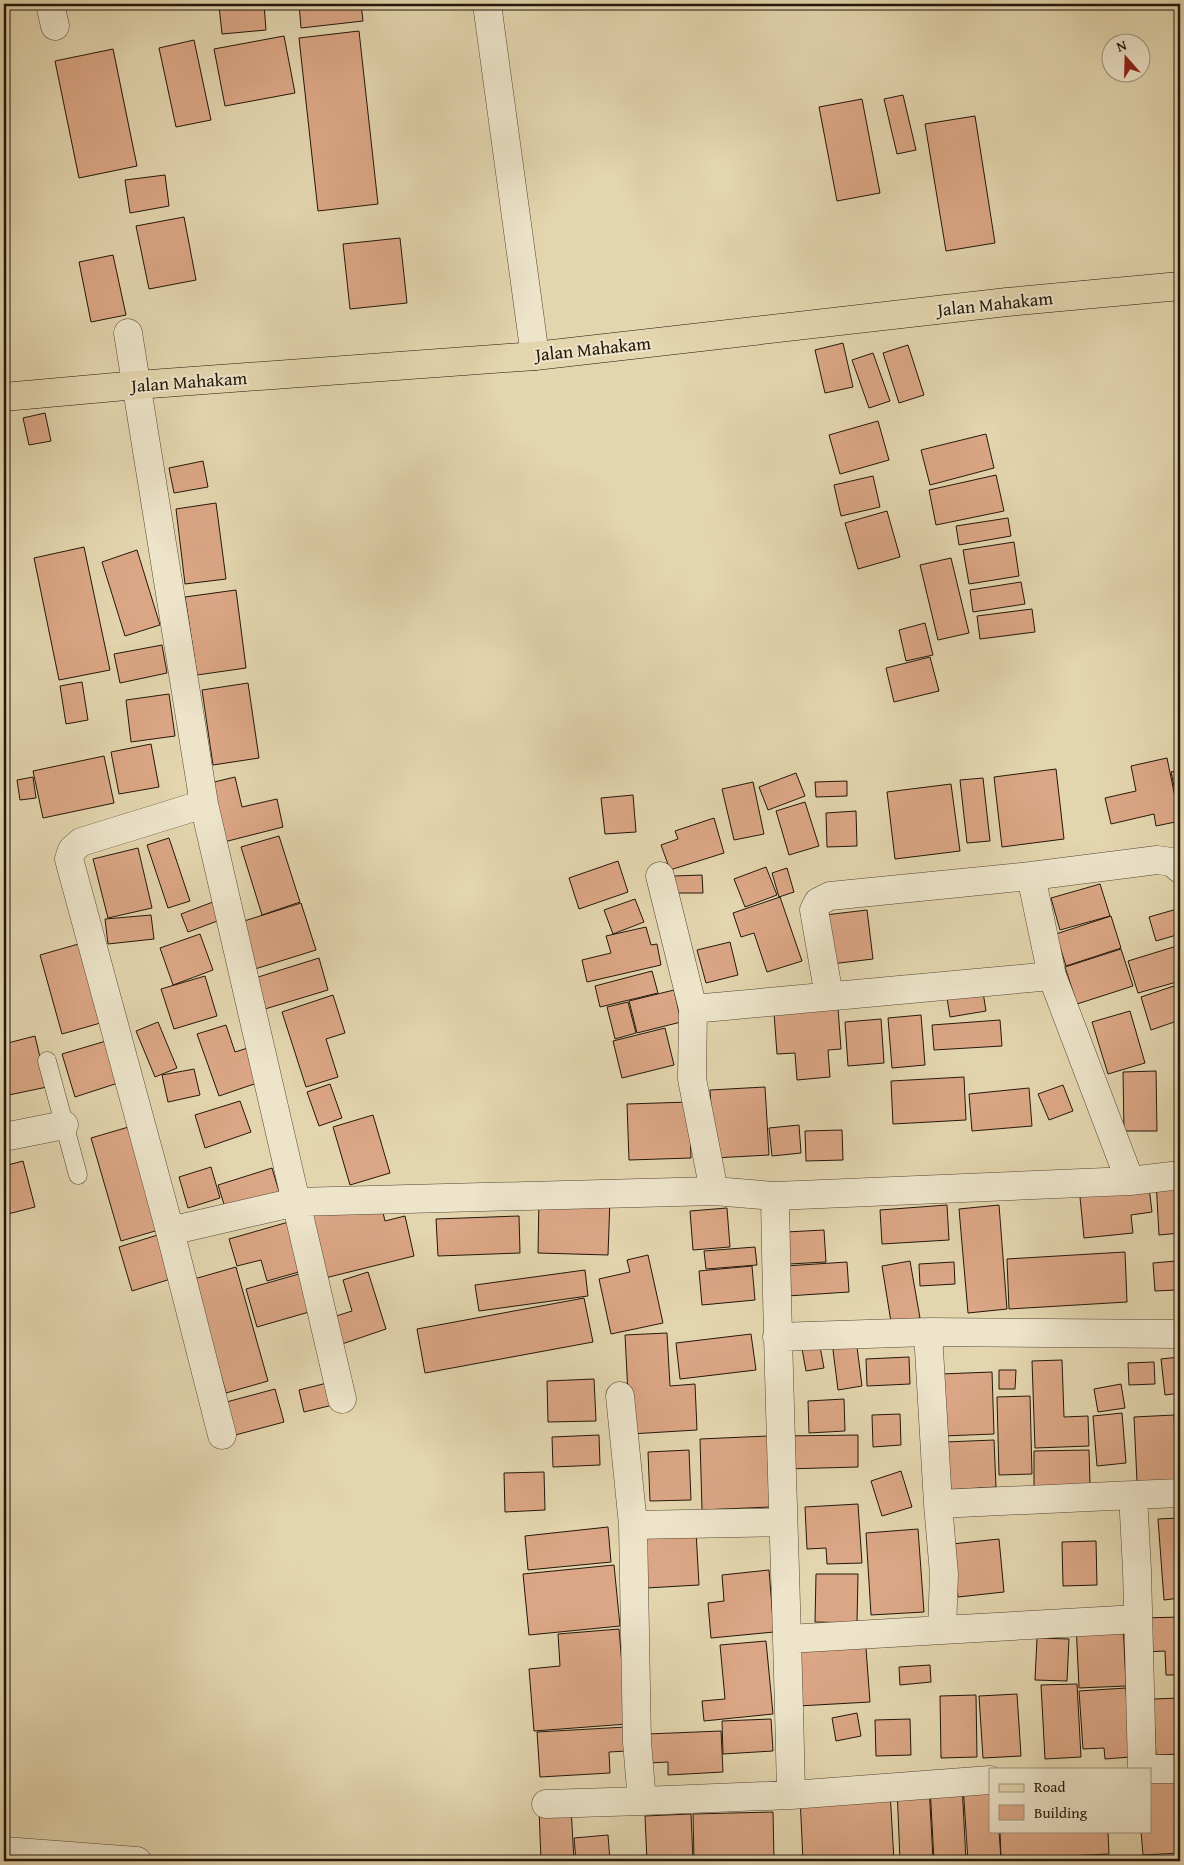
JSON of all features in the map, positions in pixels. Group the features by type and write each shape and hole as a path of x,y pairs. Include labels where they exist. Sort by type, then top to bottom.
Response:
{"main road":[{"name":"Jalan Mahakam","path":"4,398 137,385 535,356 1007,302 1180,286"}],"street":[{"path":"487,4 535,356"},
{"path":"128,333 204,804 342,1399"},
{"path":"204,804 81,842 72,850 69,859 170,1232 222,1435"},
{"path":"830,996 814,910 818,902 830,896 1031,876 1157,860 1172,862 1180,869"},
{"path":"660,876 693,1009 692,1078 714,1192"},
{"path":"1031,876 1052,976 1130,1180"},
{"path":"693,1009 1052,976"},
{"path":"4,1137 64,1125"},
{"path":"170,1232 296,1202 714,1192 775,1196 1130,1180 1180,1174"},
{"path":"775,1196 777,1337 782,1522 788,1639 791,1795"},
{"path":"777,1337 928,1332 1180,1334"},
{"path":"928,1332 944,1574 942,1630"},
{"path":"620,1396 633,1525 637,1742 642,1801"},
{"path":"938,1504 1180,1492"},
{"path":"1133,1495 1142,1768"},
{"path":"633,1525 782,1522"},
{"path":"788,1639 1138,1618"},
{"path":"1152,1769 1180,1769"},
{"path":"546,1804 791,1795 989,1780"},
{"path":"4,1851 137,1861"}],"lane":[{"path":"48,1061 78,1175"}],"building":[{"path":"264,4 266,30 222,34 219,6"},
{"path":"299,4 361,4 363,21 301,28"},
{"path":"359,31 378,204 318,211 299,38"},
{"path":"284,36 295,93 225,106 214,49"},
{"path":"194,40 211,120 176,127 159,48"},
{"path":"113,49 137,166 79,178 55,61"},
{"path":"903,95 916,150 897,154 884,99"},
{"path":"862,99 880,193 837,201 819,107"},
{"path":"975,116 995,243 946,251 925,124"},
{"path":"165,175 169,206 130,213 125,180"},
{"path":"184,217 196,280 149,289 136,226"},
{"path":"400,238 407,303 350,309 343,244"},
{"path":"113,255 126,315 91,322 79,262"},
{"path":"843,343 853,387 825,393 815,350"},
{"path":"908,345 924,395 899,403 883,353"},
{"path":"873,353 890,401 869,408 852,360"},
{"path":"45,413 51,441 29,445 23,418"},
{"path":"878,421 889,460 840,474 829,435"},
{"path":"986,434 994,468 930,485 921,450"},
{"path":"203,461 208,487 174,493 169,468"},
{"path":"996,475 1004,511 936,525 929,490"},
{"path":"873,476 880,507 841,516 834,485"},
{"path":"216,503 226,579 185,584 176,509"},
{"path":"887,511 900,557 858,569 845,523"},
{"path":"1008,518 1011,536 959,545 956,526"},
{"path":"1014,542 1019,576 969,584 963,550"},
{"path":"84,547 110,670 59,680 34,558"},
{"path":"137,550 160,625 125,636 102,562"},
{"path":"951,558 969,633 938,640 920,565"},
{"path":"1021,582 1025,604 973,612 970,590"},
{"path":"236,590 246,668 197,675 185,597"},
{"path":"1032,609 1035,632 980,639 977,616"},
{"path":"925,623 933,655 906,661 899,630"},
{"path":"162,645 167,673 120,683 114,654"},
{"path":"930,657 939,691 894,702 886,668"},
{"path":"82,682 88,720 66,724 60,686"},
{"path":"248,683 259,758 213,765 202,690"},
{"path":"169,694 175,736 131,742 126,700"},
{"path":"151,744 159,787 119,794 111,752"},
{"path":"104,756 114,803 43,818 33,771"},
{"path":"1167,758 1180,821 1156,826 1154,814 1111,824 1105,798 1136,791 1131,766"},
{"path":"1056,769 1064,839 1002,847 994,777"},
{"path":"1180,770 1180,814 1171,772"},
{"path":"796,773 805,796 768,810 759,787"},
{"path":"33,777 36,798 20,800 17,780"},
{"path":"235,777 242,807 277,799 283,827 224,842 210,783"},
{"path":"983,778 990,841 967,843 960,780"},
{"path":"847,781 847,796 816,797 815,782"},
{"path":"753,782 764,834 734,840 722,789"},
{"path":"951,784 960,851 895,859 887,792"},
{"path":"633,795 636,832 605,834 601,798"},
{"path":"805,802 819,846 789,855 776,811"},
{"path":"856,811 857,846 827,847 826,813"},
{"path":"714,818 724,853 670,870 661,845 678,839 675,831"},
{"path":"279,836 300,902 262,915 241,847"},
{"path":"169,838 190,901 168,908 147,845"},
{"path":"138,848 152,908 108,918 93,859"},
{"path":"618,861 628,892 579,909 569,878"},
{"path":"766,867 777,895 745,907 734,879"},
{"path":"787,868 794,892 779,897 772,873"},
{"path":"702,875 703,893 675,893 674,876"},
{"path":"1100,884 1110,916 1060,930 1051,898"},
{"path":"780,897 802,961 767,972 754,933 741,937 733,913"},
{"path":"635,899 644,922 613,934 604,910"},
{"path":"213,902 220,920 188,932 181,914"},
{"path":"301,903 316,950 255,969 241,922"},
{"path":"1177,909 1180,921 1180,934 1156,941 1149,917"},
{"path":"867,910 873,959 831,964 825,915"},
{"path":"151,915 154,939 108,944 105,919"},
{"path":"1111,916 1121,948 1066,966 1056,934"},
{"path":"646,927 651,945 657,944 661,965 587,982 582,960 611,953 606,936"},
{"path":"200,934 213,970 173,985 160,948"},
{"path":"89,941 111,1020 62,1034 40,955"},
{"path":"730,942 738,975 706,983 697,950"},
{"path":"1180,945 1180,981 1138,993 1128,961"},
{"path":"1121,949 1133,986 1077,1004 1065,967"},
{"path":"319,958 328,990 265,1009 255,978"},
{"path":"652,971 658,993 600,1007 595,986"},
{"path":"205,976 217,1016 174,1029 161,989"},
{"path":"1180,984 1180,1020 1151,1030 1141,997"},
{"path":"982,986 986,1011 950,1017 946,992"},
{"path":"674,990 681,1022 637,1033 629,1001"},
{"path":"333,995 345,1033 326,1039 338,1077 306,1087 282,1012"},
{"path":"628,1002 636,1033 615,1039 607,1007"},
{"path":"838,1008 841,1049 828,1050 830,1077 797,1080 795,1053 777,1054 774,1013"},
{"path":"1130,1011 1145,1063 1108,1074 1092,1022"},
{"path":"921,1015 925,1065 892,1068 888,1018"},
{"path":"881,1019 884,1063 848,1066 845,1022"},
{"path":"1000,1020 1002,1046 934,1050 932,1025"},
{"path":"158,1022 177,1068 155,1077 136,1031"},
{"path":"226,1025 235,1052 251,1047 263,1081 219,1096 197,1034"},
{"path":"665,1028 674,1065 622,1078 613,1041"},
{"path":"35,1036 47,1087 4,1096 4,1044"},
{"path":"106,1041 118,1083 75,1097 62,1054"},
{"path":"194,1069 200,1095 168,1102 162,1075"},
{"path":"1156,1071 1157,1131 1124,1131 1123,1072"},
{"path":"964,1077 966,1120 893,1124 891,1081"},
{"path":"330,1084 342,1118 319,1126 307,1092"},
{"path":"1063,1085 1073,1111 1049,1120 1038,1094"},
{"path":"765,1087 769,1155 714,1158 710,1090"},
{"path":"1029,1088 1032,1126 972,1131 969,1094"},
{"path":"240,1101 251,1132 205,1148 195,1115"},
{"path":"689,1102 691,1158 629,1160 627,1104"},
{"path":"373,1115 390,1173 350,1185 333,1127"},
{"path":"799,1125 801,1153 772,1156 769,1128"},
{"path":"132,1126 162,1229 121,1241 91,1138"},
{"path":"842,1130 843,1160 806,1161 805,1131"},
{"path":"23,1161 35,1207 4,1215 4,1166"},
{"path":"211,1167 220,1198 188,1208 179,1177"},
{"path":"272,1168 281,1198 227,1214 218,1185"},
{"path":"1148,1179 1152,1212 1131,1215 1133,1233 1084,1238 1079,1187"},
{"path":"1180,1179 1180,1233 1159,1235 1156,1180"},
{"path":"539,1197 610,1199 608,1255 538,1253"},
{"path":"380,1200 385,1221 405,1216 414,1256 317,1280 302,1218"},
{"path":"947,1205 949,1240 882,1244 880,1210"},
{"path":"999,1205 1007,1309 968,1313 959,1209"},
{"path":"727,1208 730,1247 693,1250 690,1211"},
{"path":"519,1216 520,1253 438,1256 436,1219"},
{"path":"292,1221 306,1270 267,1281 261,1260 237,1266 229,1239"},
{"path":"824,1230 826,1262 789,1264 786,1232"},
{"path":"164,1233 177,1277 132,1291 119,1247"},
{"path":"1175,1244 1180,1244 1180,1306 1177,1306 1176,1290 1155,1291 1153,1263 1176,1261"},
{"path":"755,1247 757,1265 706,1269 704,1251"},
{"path":"1125,1252 1127,1302 1009,1309 1007,1259"},
{"path":"648,1255 663,1323 611,1334 599,1279 630,1272 627,1260"},
{"path":"910,1261 920,1318 891,1322 882,1266"},
{"path":"847,1262 849,1292 787,1296 785,1266"},
{"path":"954,1262 955,1284 920,1286 919,1264"},
{"path":"752,1266 755,1300 702,1305 699,1271"},
{"path":"236,1267 268,1381 226,1393 194,1279"},
{"path":"585,1270 588,1296 479,1311 475,1285"},
{"path":"306,1272 316,1310 257,1327 246,1289"},
{"path":"368,1272 386,1329 342,1344 333,1317 352,1311 343,1280"},
{"path":"584,1298 593,1342 425,1373 417,1329"},
{"path":"667,1333 670,1386 695,1384 697,1430 630,1434 625,1335"},
{"path":"751,1334 756,1370 680,1379 676,1343"},
{"path":"856,1339 862,1386 838,1390 832,1342"},
{"path":"819,1341 824,1368 806,1371 801,1343"},
{"path":"909,1357 910,1384 867,1386 866,1359"},
{"path":"1180,1357 1180,1393 1165,1395 1161,1359"},
{"path":"1062,1360 1064,1417 1088,1416 1089,1446 1035,1448 1032,1361"},
{"path":"1154,1362 1155,1384 1129,1385 1128,1363"},
{"path":"999,1370 1016,1370 1015,1389 999,1389"},
{"path":"992,1372 994,1434 943,1436 941,1374"},
{"path":"594,1379 596,1421 548,1422 547,1381"},
{"path":"331,1382 337,1404 304,1412 299,1390"},
{"path":"1121,1384 1125,1408 1098,1412 1094,1389"},
{"path":"275,1389 284,1422 228,1437 219,1404"},
{"path":"1030,1396 1032,1474 999,1475 997,1397"},
{"path":"844,1399 845,1431 809,1433 808,1401"},
{"path":"1122,1413 1126,1463 1097,1466 1093,1416"},
{"path":"900,1414 901,1445 873,1447 872,1415"},
{"path":"1174,1415 1177,1480 1137,1482 1134,1417"},
{"path":"599,1435 600,1465 553,1467 552,1437"},
{"path":"858,1435 858,1467 784,1469 784,1436"},
{"path":"768,1436 770,1507 702,1510 700,1439"},
{"path":"994,1440 996,1487 948,1490 946,1442"},
{"path":"689,1450 691,1500 650,1501 648,1452"},
{"path":"1089,1450 1090,1484 1034,1486 1034,1451"},
{"path":"901,1471 912,1507 882,1516 871,1481"},
{"path":"544,1472 545,1510 505,1512 504,1473"},
{"path":"858,1504 862,1563 827,1564 826,1548 807,1549 805,1507"},
{"path":"1180,1518 1180,1598 1164,1600 1158,1519"},
{"path":"608,1527 611,1562 528,1570 525,1536"},
{"path":"918,1529 924,1612 871,1615 866,1533"},
{"path":"696,1531 699,1585 646,1588 643,1534"},
{"path":"999,1539 1004,1592 958,1597 952,1544"},
{"path":"1096,1541 1097,1585 1063,1586 1062,1542"},
{"path":"614,1565 620,1626 529,1635 523,1574"},
{"path":"769,1570 774,1632 711,1638 708,1603 724,1601 722,1575"},
{"path":"816,1574 858,1574 857,1623 815,1622"},
{"path":"1180,1617 1180,1675 1166,1675 1165,1651 1143,1652 1142,1618"},
{"path":"1123,1622 1126,1686 1079,1688 1076,1624"},
{"path":"619,1629 627,1724 534,1731 529,1669 560,1666 558,1634"},
{"path":"865,1635 870,1702 798,1706 794,1639"},
{"path":"1037,1638 1069,1639 1067,1681 1035,1680"},
{"path":"766,1641 773,1714 704,1721 702,1701 725,1699 720,1645"},
{"path":"930,1665 931,1682 900,1685 899,1667"},
{"path":"1077,1684 1081,1757 1045,1759 1041,1685"},
{"path":"1126,1688 1130,1757 1105,1759 1104,1748 1083,1749 1079,1691"},
{"path":"1017,1694 1021,1756 983,1758 979,1696"},
{"path":"976,1695 977,1757 941,1758 940,1696"},
{"path":"1180,1698 1180,1754 1156,1755 1153,1699"},
{"path":"857,1713 861,1736 836,1741 832,1718"},
{"path":"771,1719 773,1751 723,1754 722,1721"},
{"path":"910,1719 911,1755 876,1756 875,1720"},
{"path":"626,1727 627,1751 609,1752 610,1773 540,1777 537,1732"},
{"path":"721,1731 723,1772 668,1775 668,1762 649,1763 648,1734"},
{"path":"1180,1772 1180,1853 1143,1855 1141,1832 1152,1832 1152,1773"},
{"path":"989,1783 989,1832 999,1832 1001,1859 968,1861 963,1785"},
{"path":"962,1784 966,1861 934,1861 930,1786"},
{"path":"929,1786 933,1859 900,1861 897,1788"},
{"path":"890,1791 894,1861 803,1861 800,1797"},
{"path":"571,1807 574,1861 541,1861 539,1809"},
{"path":"773,1812 774,1861 694,1861 693,1814"},
{"path":"691,1814 693,1861 647,1861 645,1816"},
{"path":"1000,1832 1108,1832 1109,1854 1001,1859"},
{"path":"608,1835 610,1861 576,1861 574,1838"}]}
